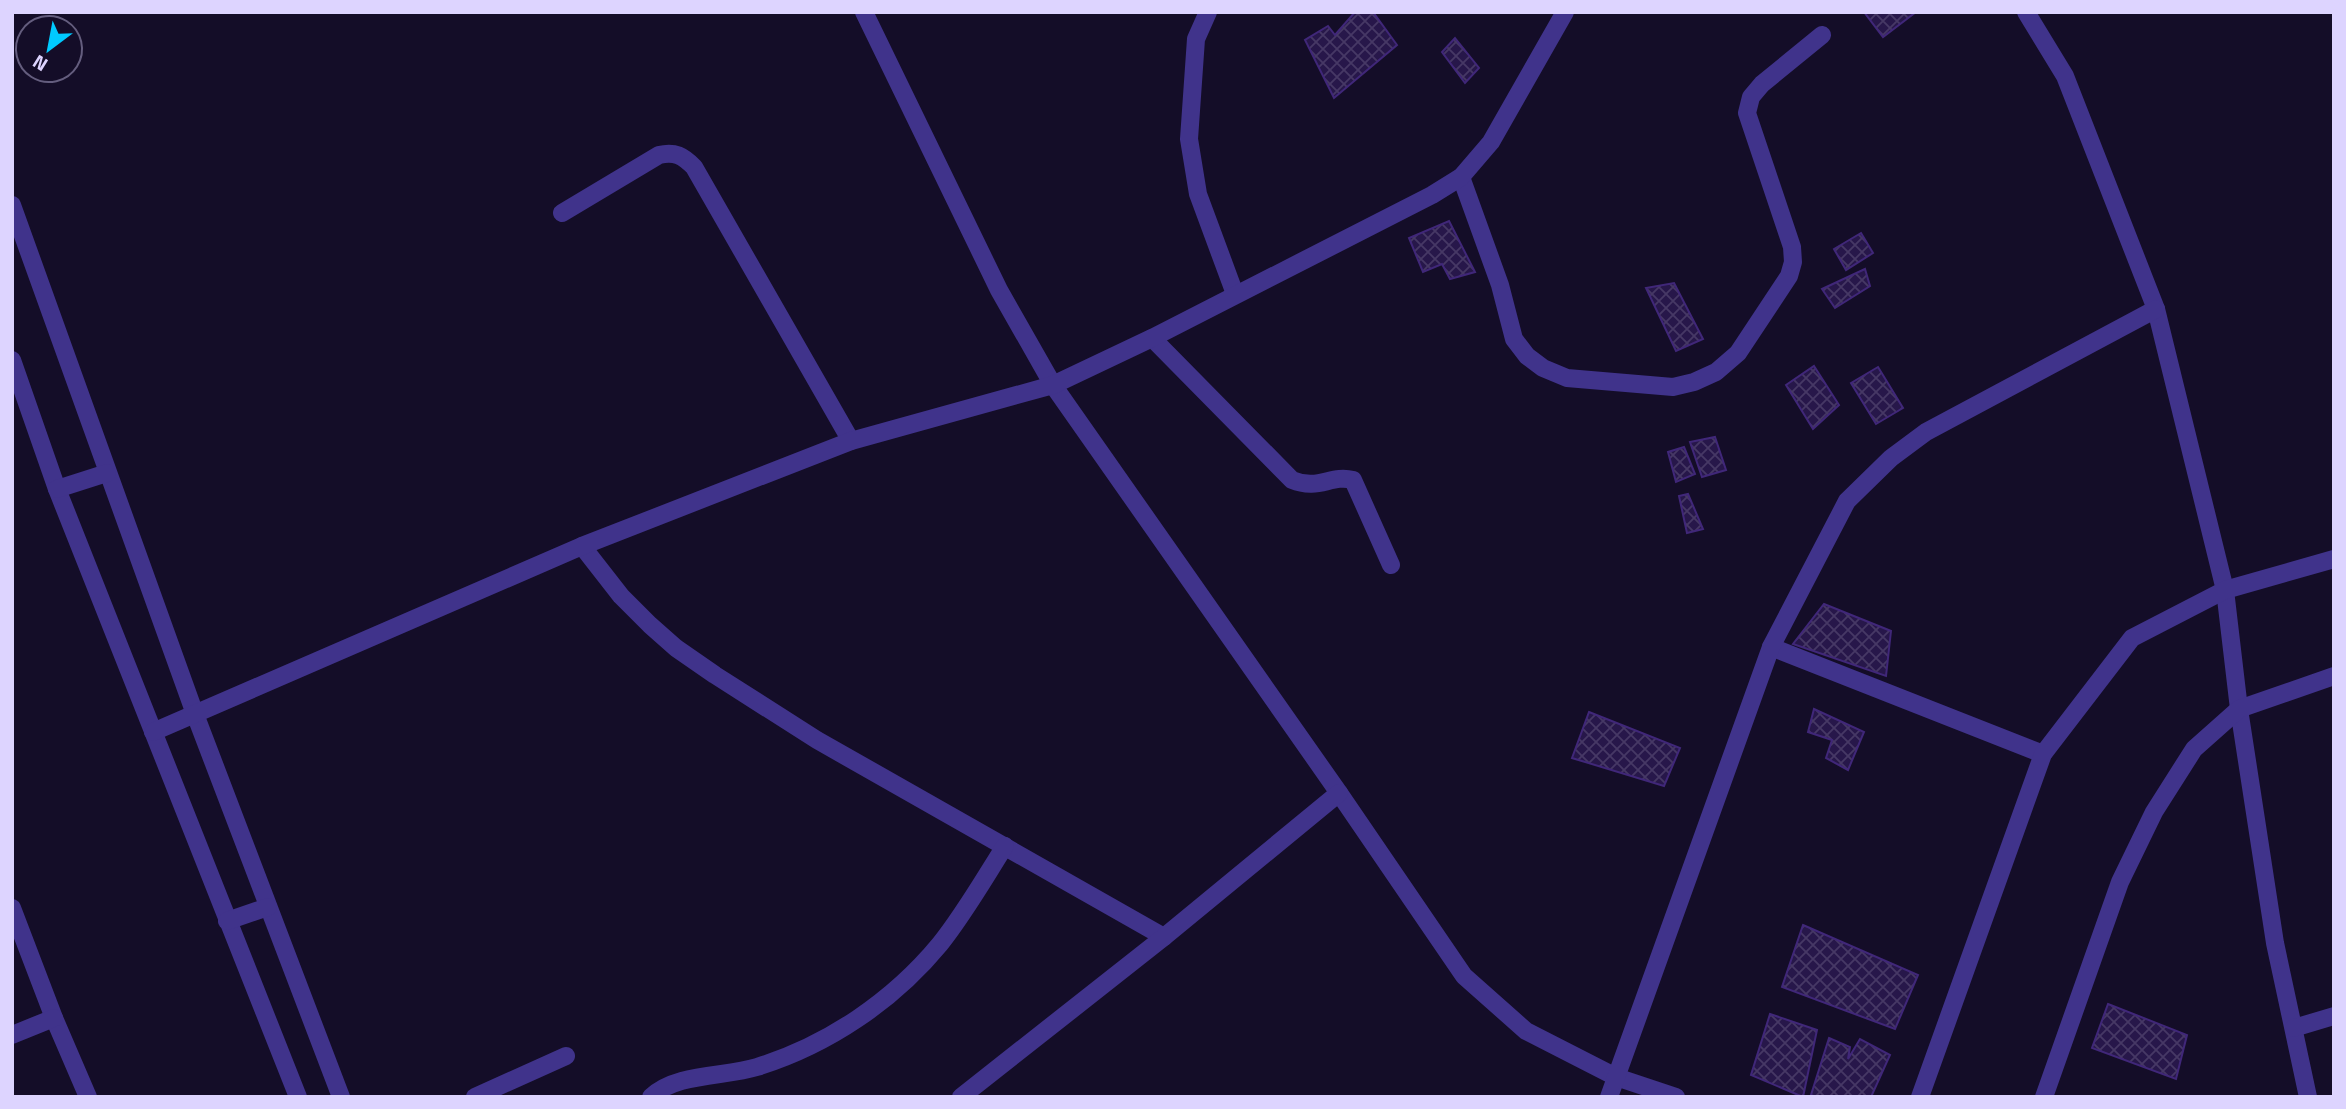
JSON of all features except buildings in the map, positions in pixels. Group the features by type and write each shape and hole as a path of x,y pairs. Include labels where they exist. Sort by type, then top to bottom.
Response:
{"street":[{"path":"864,12 999,290 1053,385 1464,976 1527,1031 1615,1077 1676,1097"},
{"path":"1208,12 1196,39 1189,139 1198,194 1235,294"},
{"path":"153,732 582,546 851,441 1053,385 1152,338 1432,195 1461,177 1492,142 1565,12"},
{"path":"2026,12 2064,76 2156,309 2225,590 2239,709 2275,943 2308,1097"},
{"path":"1461,177 1500,285 1514,339 1527,356 1543,368 1567,378 1673,387 1694,382 1716,372 1738,353 1789,276 1793,262 1792,247 1747,113 1751,97 1762,84 1822,34"},
{"path":"562,213 659,155 670,153 683,157 694,167 851,441"},
{"path":"12,205 195,714 341,1097"},
{"path":"1609,1097 1771,647 1847,501 1891,458 1926,432 2156,309"},
{"path":"1152,338 1292,480 1315,485 1344,478 1353,480 1391,565"},
{"path":"12,359 57,489 298,1097"},
{"path":"57,489 107,473"},
{"path":"582,546 621,596 676,648 817,740 1164,937"},
{"path":"1920,1097 2043,754 2132,638 2225,590 2334,559"},
{"path":"1771,647 2043,754"},
{"path":"2044,1097 2120,882 2154,812 2194,749 2239,709 2334,676"},
{"path":"961,1097 1164,937 1339,793"},
{"path":"651,1097 658,1089 752,1068 783,1058 861,1017 914,974 940,943 1005,846"},
{"path":"227,921 268,907"},
{"path":"12,908 88,1097"},
{"path":"2294,1028 2334,1016"},
{"path":"12,1035 54,1018"},
{"path":"475,1097 566,1056"}]}
